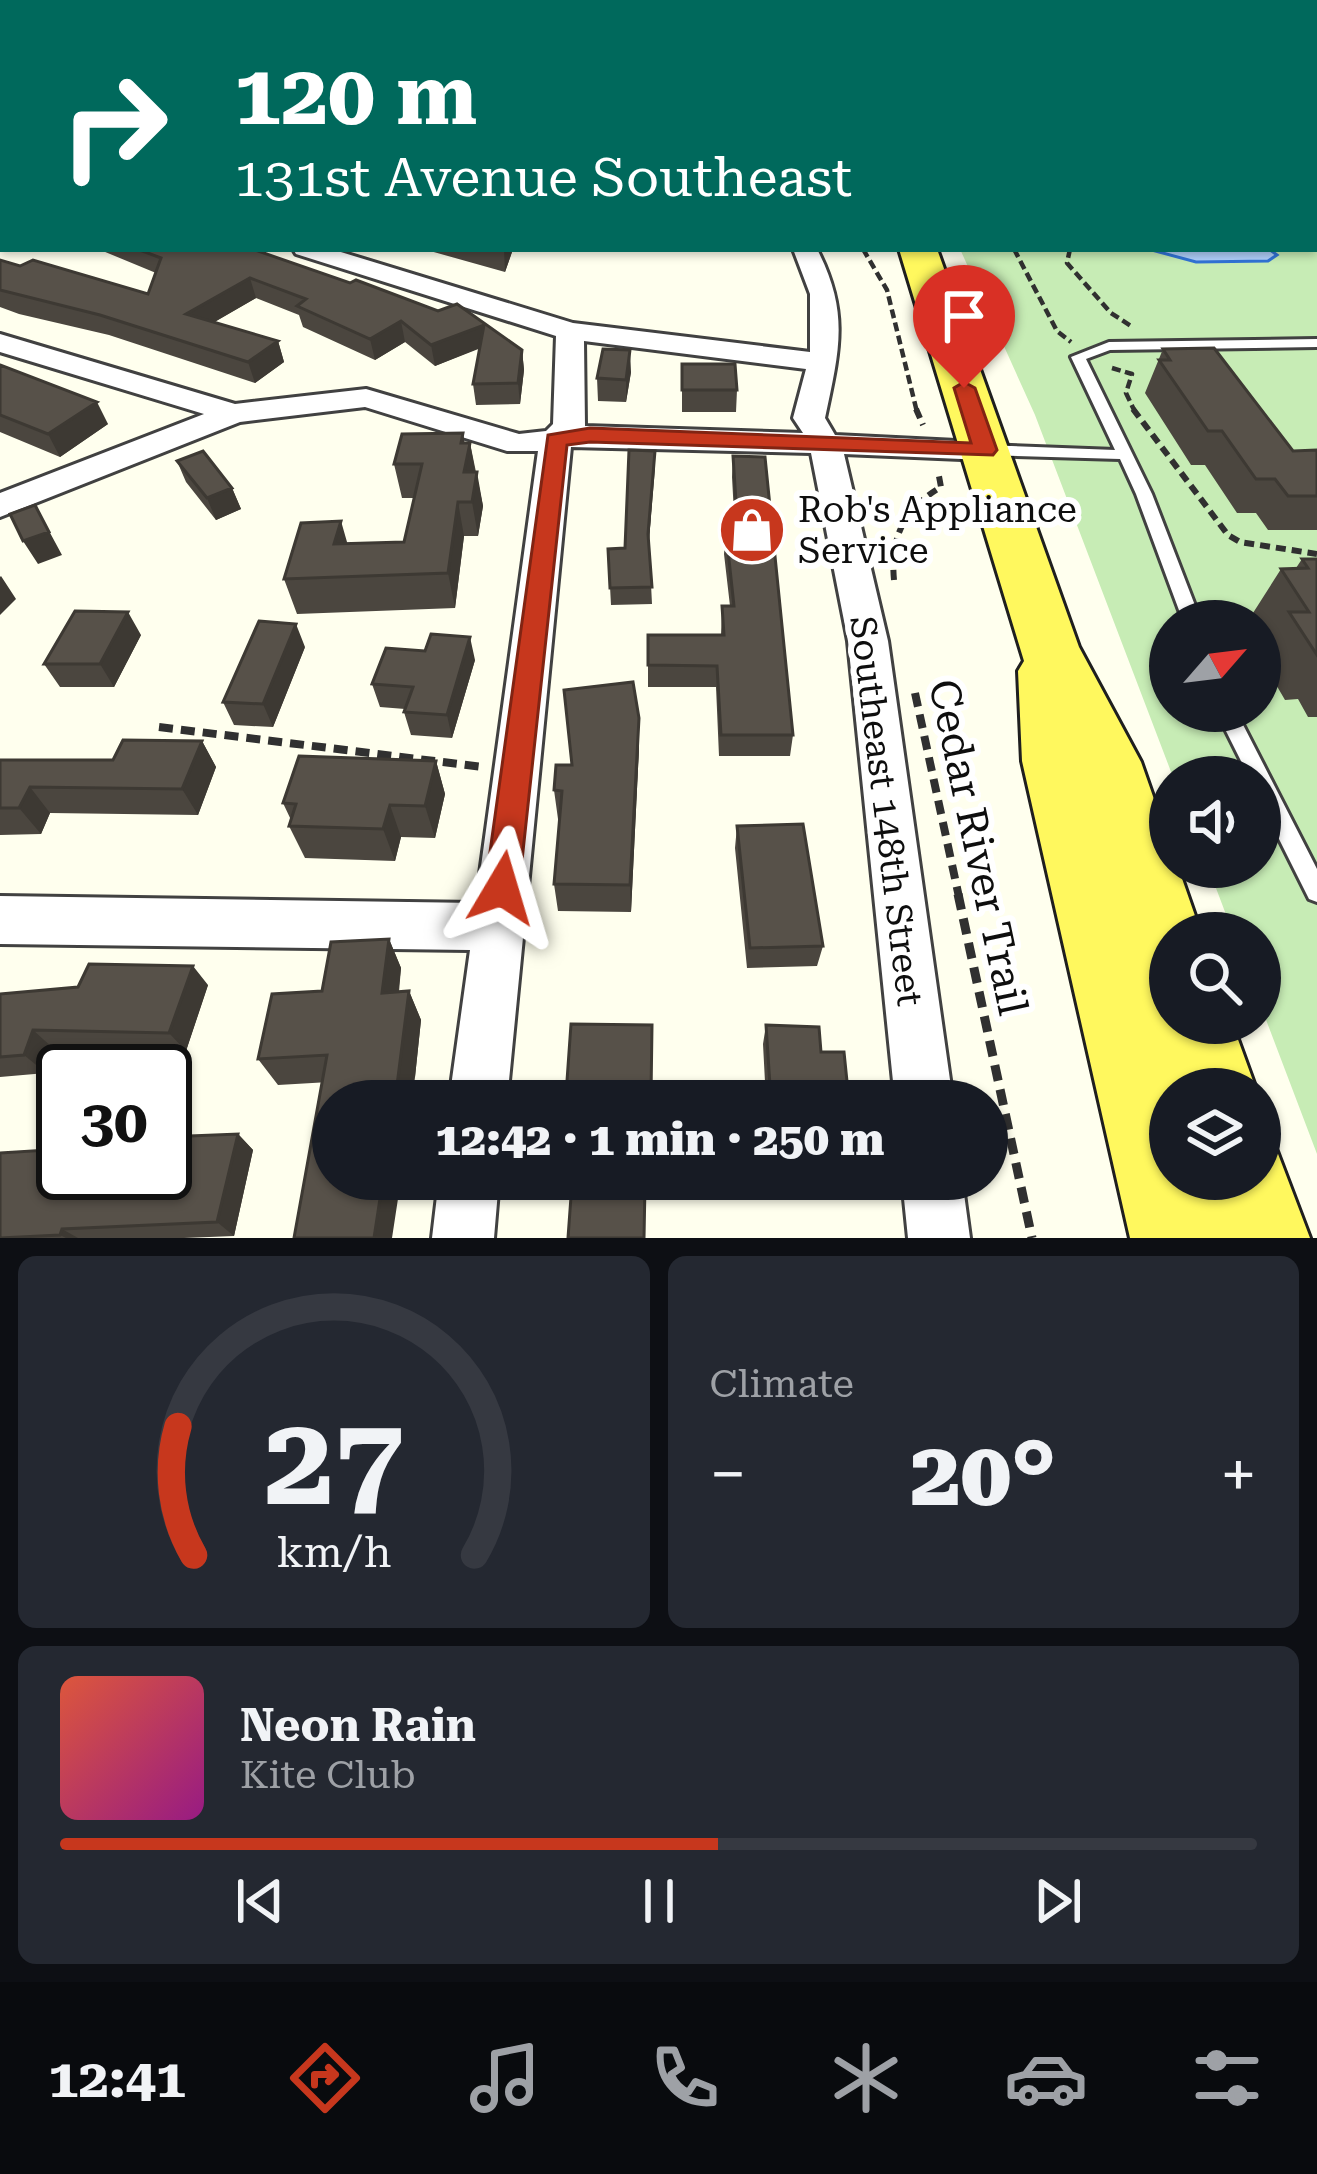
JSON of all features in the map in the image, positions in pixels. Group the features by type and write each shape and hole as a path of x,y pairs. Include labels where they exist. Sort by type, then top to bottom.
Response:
{"main road":[{"path":"918,252 953,462 1108,761 1155,912"},
{"path":"1048,647 1056,761 1178,1238"},
{"path":"1249,1200 1262,1238"}],"street":[{"path":"315,252 570,331 821,362"},
{"name":"Southeast 148th Street","path":"807,252 826,287 829,320 809,418 826,445 868,641 921,1080"},
{"path":"480,1080 556,440 569,426 570,331"},
{"path":"0,343 234,413"},
{"path":"0,506 234,413 366,398 518,444 590,435 826,445 953,462"},
{"path":"0,920 498,927"},
{"path":"463,1238 467,1200"},
{"path":"934,1200 939,1238"}],"lane":[{"path":"1184,600 1144,494 1078,357 1084,351 1109,346 1317,343"},
{"path":"953,462 1123,455"},
{"path":"1281,821 1317,892"}],"path":[{"path":"864,252 887,290 912,399 953,462 911,508 892,538 895,592"},
{"path":"1016,252 1057,332 1105,365 1132,374 1126,393 1129,404 1228,535 1240,542 1317,554"},
{"path":"1069,252 1067,263 1081,283 1111,313 1145,332"},
{"name":"Cedar River Trail","path":"912,678 1031,1238"},
{"path":"159,727 516,772"}],"green space":[{"path":"961,252 1317,252 1317,1154 1275,1044 1281,1044 1281,912 1225,912 1216,888 1281,888 1281,756 1165,756 1156,732 1281,732 1281,600 1149,600 1149,714 1035,415"}],"water":[{"path":"1159,252 1277,255 1268,261 1196,262"}],"building":[{"path":"145,252 261,252 438,311 457,304 522,350 518,383 473,384 484,325 431,345 401,321 370,339 297,306 306,299 250,278 186,314 278,341 248,362 100,315 0,290 0,260 20,266 33,260 148,294 161,258"},
{"path":"1214,348 1293,451 1317,450 1317,496 1288,496 1275,479 1256,479 1222,431 1208,431 1159,360 1170,360 1163,349"},
{"path":"603,349 630,350 626,380 597,378"},
{"path":"682,364 735,364 737,390 682,390"},
{"path":"0,365 97,402 48,434 0,415"},
{"path":"463,433 461,443 470,443 464,472 477,472 472,502 458,502 448,573 284,579 301,523 341,521 334,544 404,542 422,464 394,464 402,434"},
{"path":"629,450 655,451 648,534 652,587 610,588 608,549 625,548"},
{"path":"203,451 232,488 207,498 177,461"},
{"path":"733,456 765,457 793,735 721,735 717,666 648,665 648,635 724,635 722,606 734,606 726,532 738,532"},
{"path":"35,505 49,532 23,541 10,514"},
{"path":"1302,559 1317,559 1317,655 1289,612 1309,612 1281,569 1308,568"},
{"path":"75,611 128,612 100,664 44,664"},
{"path":"259,621 296,624 263,704 223,702"},
{"path":"431,634 470,637 447,715 404,712 413,687 372,684 386,648 425,651"},
{"path":"633,682 639,718 630,885 554,884 562,791 554,790 556,765 572,765 564,690"},
{"path":"123,740 202,741 182,789 30,787 19,808 0,808 0,760 113,760"},
{"path":"299,756 436,761 425,806 390,805 383,829 289,826 296,804 283,803"},
{"path":"803,824 823,946 750,948 737,826"},
{"path":"389,939 382,993 409,991 398,1080 322,1080 327,1055 258,1059 272,994 322,991 331,942"},
{"path":"89,964 193,966 169,1033 33,1030 24,1055 0,1057 0,994 78,987"},
{"path":"571,1024 652,1025 651,1080 567,1080"},
{"path":"766,1025 819,1027 821,1052 844,1052 847,1080 770,1080"},
{"path":"238,1134 217,1222 62,1229 60,1235 0,1238 0,1153 36,1151 36,1200 192,1200 192,1136"},
{"path":"312,1138 312,1200 380,1200 374,1238 294,1238"},
{"path":"571,1200 645,1200 644,1238 568,1238"}],"place":[{"name":"Rob's Appliance Service","path":"752,530"}],"route":[{"path":"502,888 556,440 590,435 985,450 964,388"}]}
